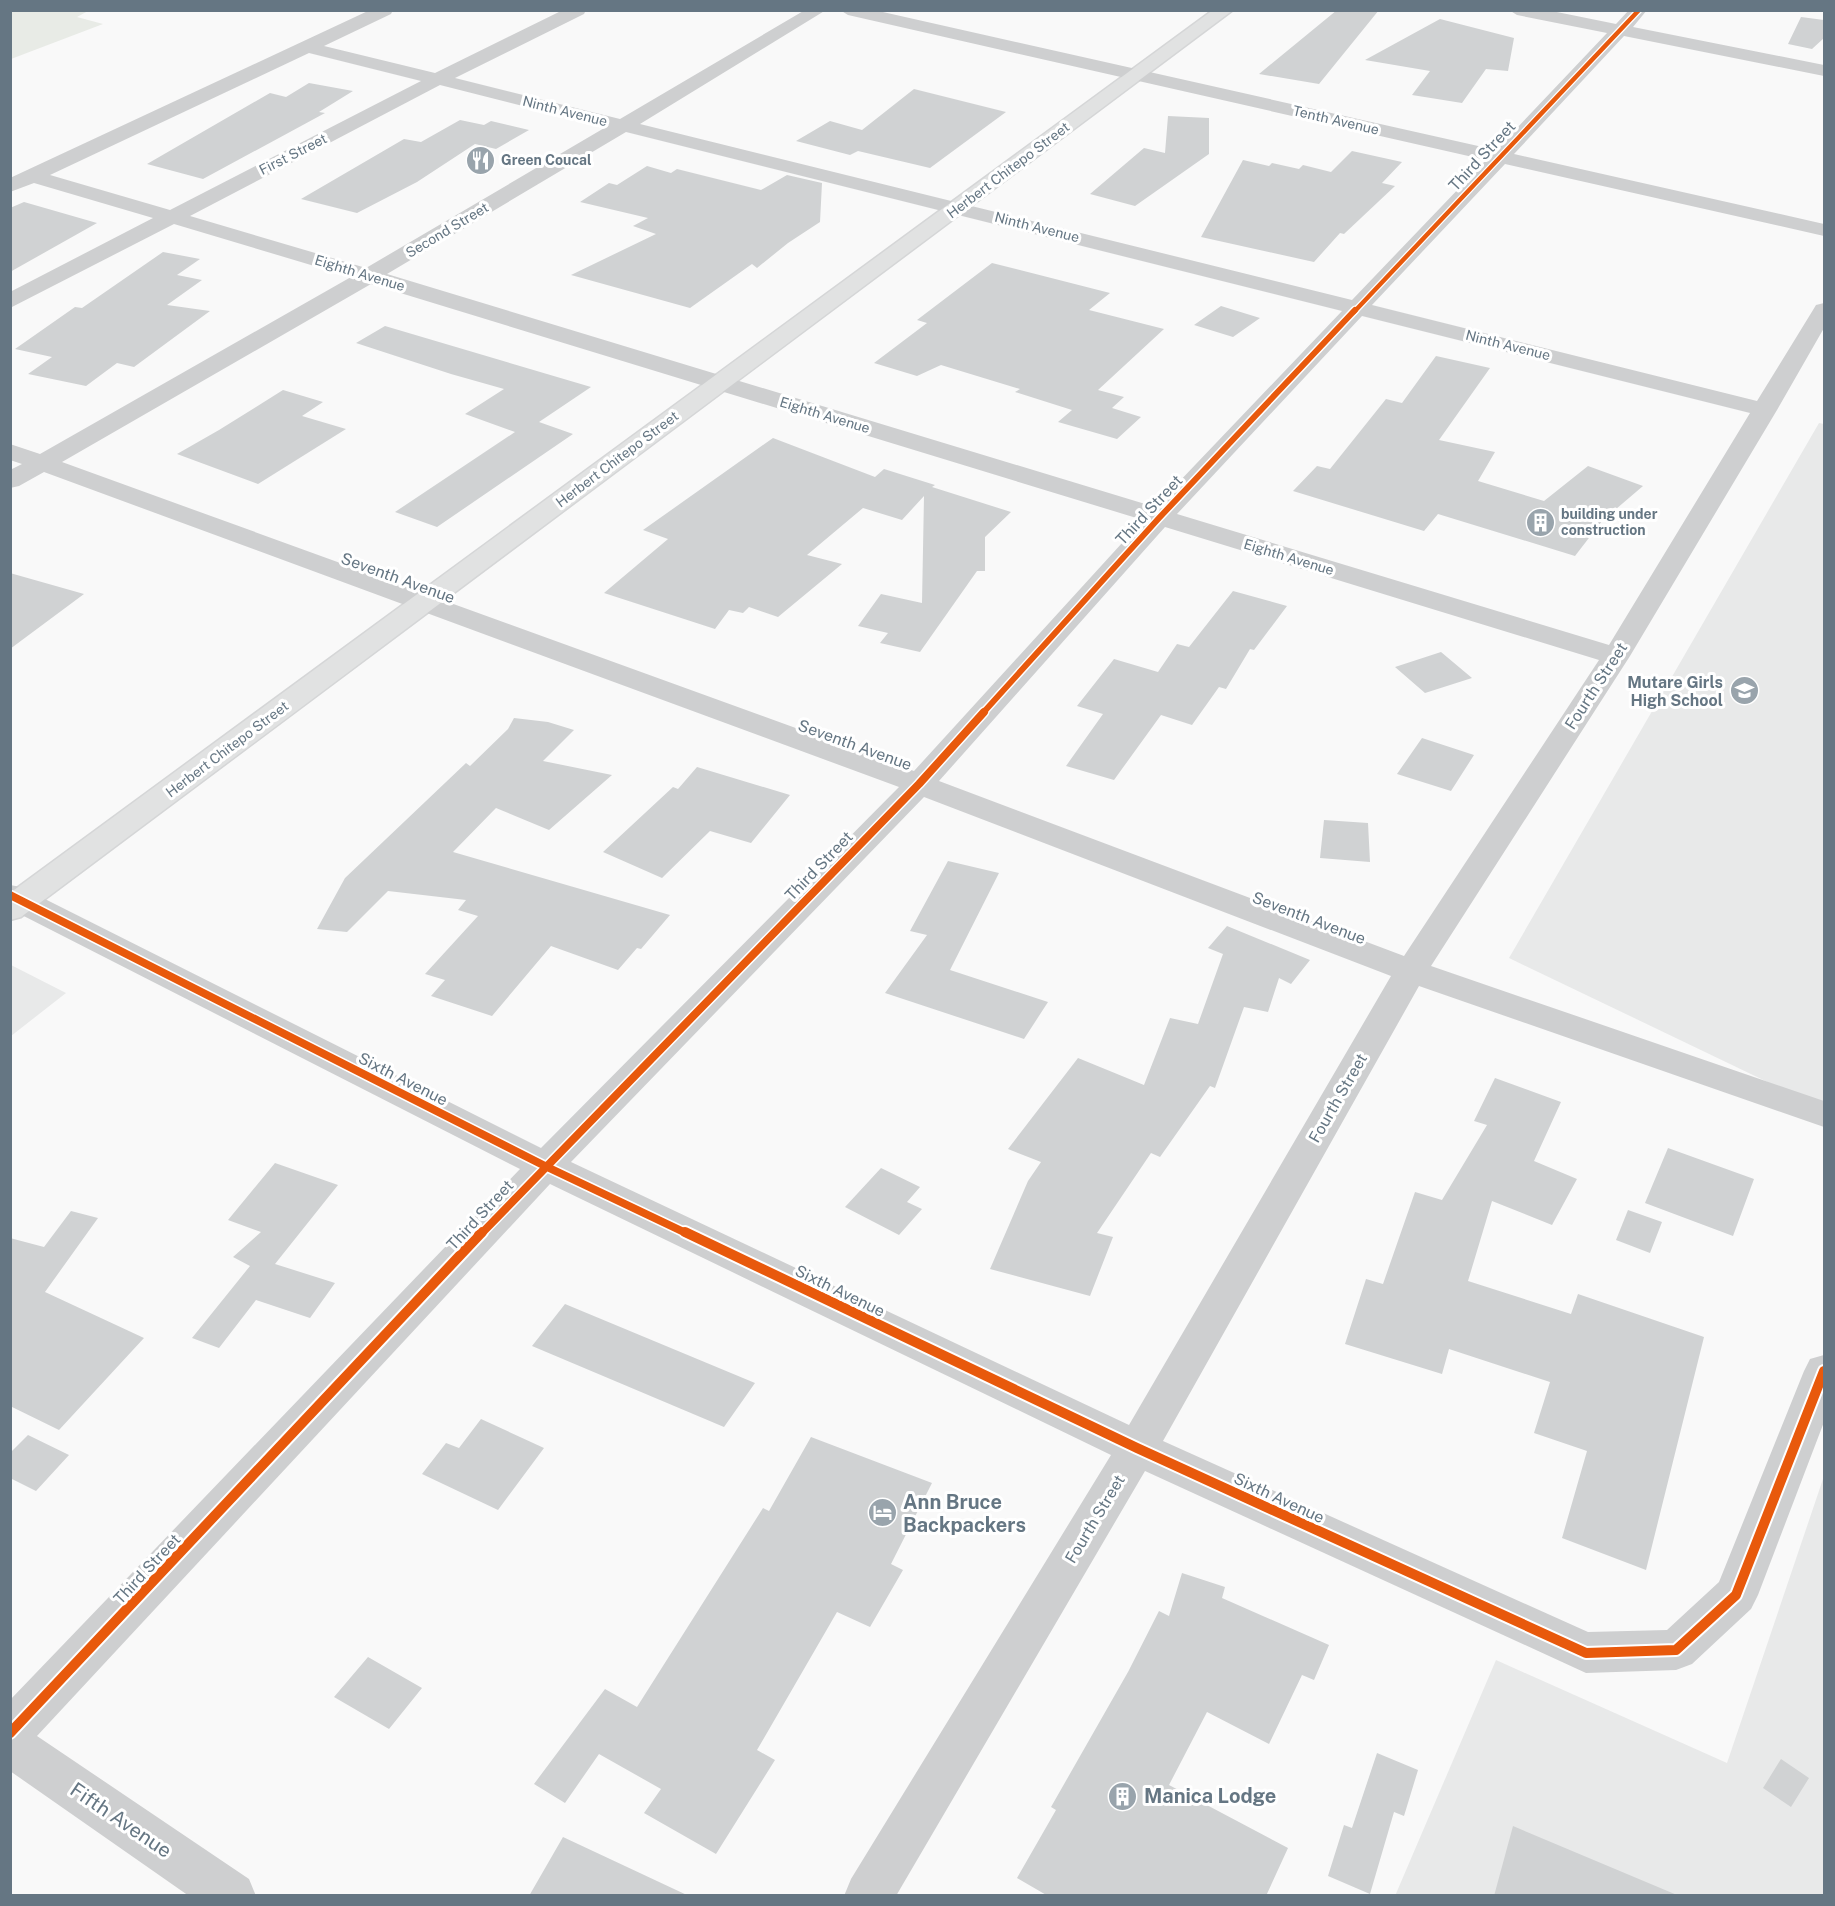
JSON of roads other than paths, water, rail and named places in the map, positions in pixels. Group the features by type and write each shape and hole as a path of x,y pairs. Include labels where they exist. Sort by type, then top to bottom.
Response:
{"main road":[{"name":"Herbert Chitepo Street","path":"14,902 425,602 1225,10"}],"street":[{"path":"10,186 385,10"},
{"name":"First Street","path":"10,301 438,79 578,10"},
{"name":"Second Street","path":"10,481 369,276 818,10"},
{"name":"Tenth Avenue","path":"848,10 1824,230"},
{"path":"1517,10 1629,21 1824,70"},
{"name":"Third Street","path":"10,1733 545,1166 919,784 1159,518 1629,21"},
{"name":"Ninth Avenue","path":"308,47 1765,410"},
{"name":"Eighth Avenue","path":"33,176 369,276 1616,656"},
{"name":"Fourth Street","path":"868,1896 1137,1448 1411,970 1616,656 1824,310"},
{"name":"Seventh Avenue","path":"10,451 919,784 1411,970 1824,1114"},
{"name":"Sixth Avenue","path":"14,902 545,1166 1137,1448 1586,1653 1676,1650 1736,1595 1824,1371"},
{"name":"Fifth Avenue","path":"10,1744 232,1896"}],"place":[{"name":"Green Coucal","path":"480,160"},
{"name":"building under construction","path":"1540,522"},
{"name":"Mutare Girls High School","path":"1744,691"},
{"name":"Ann Bruce Backpackers","path":"882,1513"},
{"name":"Manica Lodge","path":"1123,1796"}]}
